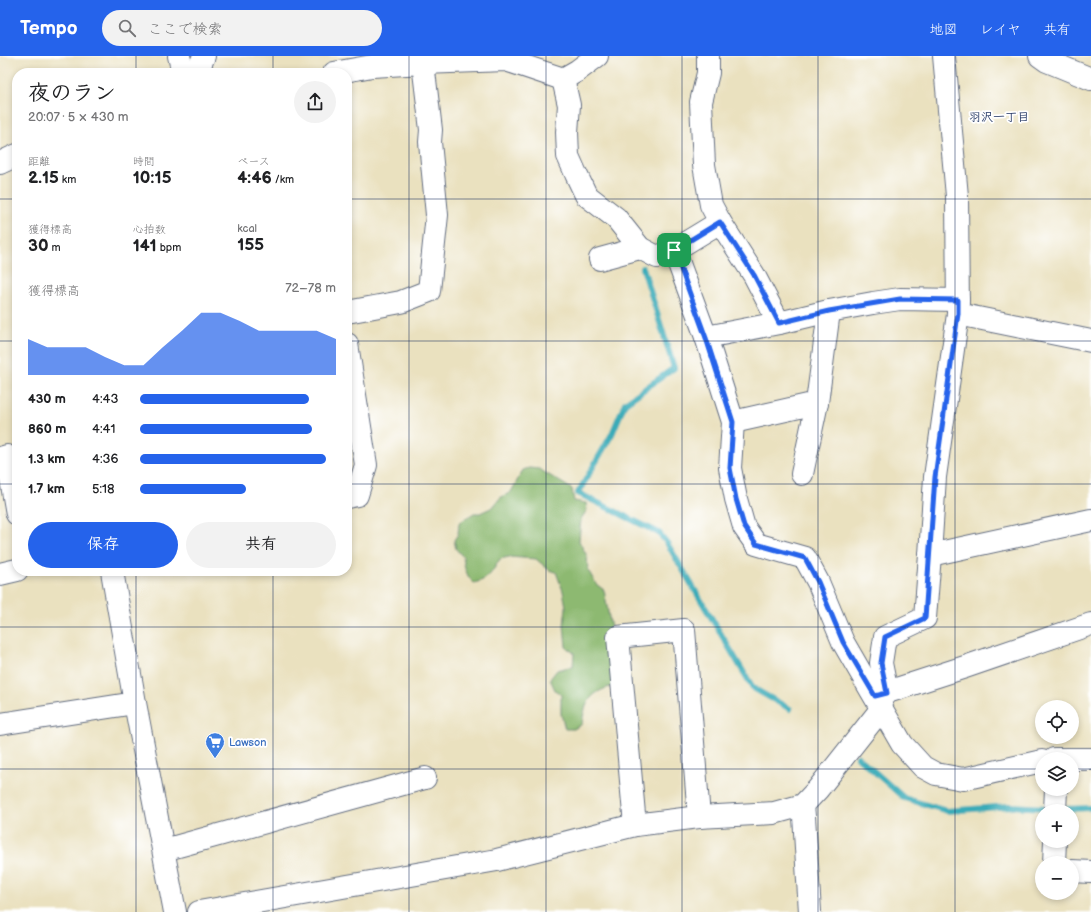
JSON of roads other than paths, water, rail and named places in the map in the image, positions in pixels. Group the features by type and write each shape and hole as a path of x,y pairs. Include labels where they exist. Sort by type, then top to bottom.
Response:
{"street":[{"path":"179,56 182,68"},
{"path":"199,68 204,56"},
{"path":"563,79 577,71 597,56"},
{"path":"708,56 708,73 701,102 704,165 711,205 720,222 754,275 779,323"},
{"path":"199,912 497,860 634,825 698,817 774,813 803,805 818,789 881,699 881,663 885,637 925,618 935,477 958,307 957,196 944,56"},
{"path":"1040,56 1091,79"},
{"path":"352,70 372,66 423,62 506,60 525,62 563,79"},
{"path":"352,311 402,302 429,291 437,215 430,142 431,130 423,62"},
{"path":"563,79 569,105 567,132 568,156 586,196 616,218 640,248 656,257 674,250 720,222"},
{"path":"0,163 12,157"},
{"path":"600,259 640,248"},
{"path":"674,250 706,338 733,422 730,468 736,499 744,526 756,544 805,558 818,582 843,642 881,699 902,744 923,767 936,774 963,779 1035,764"},
{"path":"706,338 829,311 900,299 958,307 1091,341"},
{"path":"802,474 817,403 829,311"},
{"path":"352,376 366,465 357,495 352,496"},
{"path":"733,422 817,403"},
{"path":"0,458 6,456 12,488"},
{"path":"930,555 1091,520"},
{"path":"0,574 12,571"},
{"path":"113,576 135,703 175,912"},
{"path":"881,699 1091,624"},
{"path":"634,825 618,637 684,630 698,817"},
{"path":"0,724 135,703"},
{"path":"1079,759 1091,759"},
{"path":"164,850 425,778"},
{"path":"803,805 810,912"},
{"path":"1079,871 1091,872"}],"waterway":[{"path":"643,268 674,368 625,403 612,434 578,493 659,533 667,543 753,688 790,709"},
{"path":"858,757 904,798 947,811 1010,806 1065,809 1091,808"}],"place":[{"name":"Lawson","path":"215,759"}],"district":[{"name":"羽沢一丁目","path":"999,117"}]}
